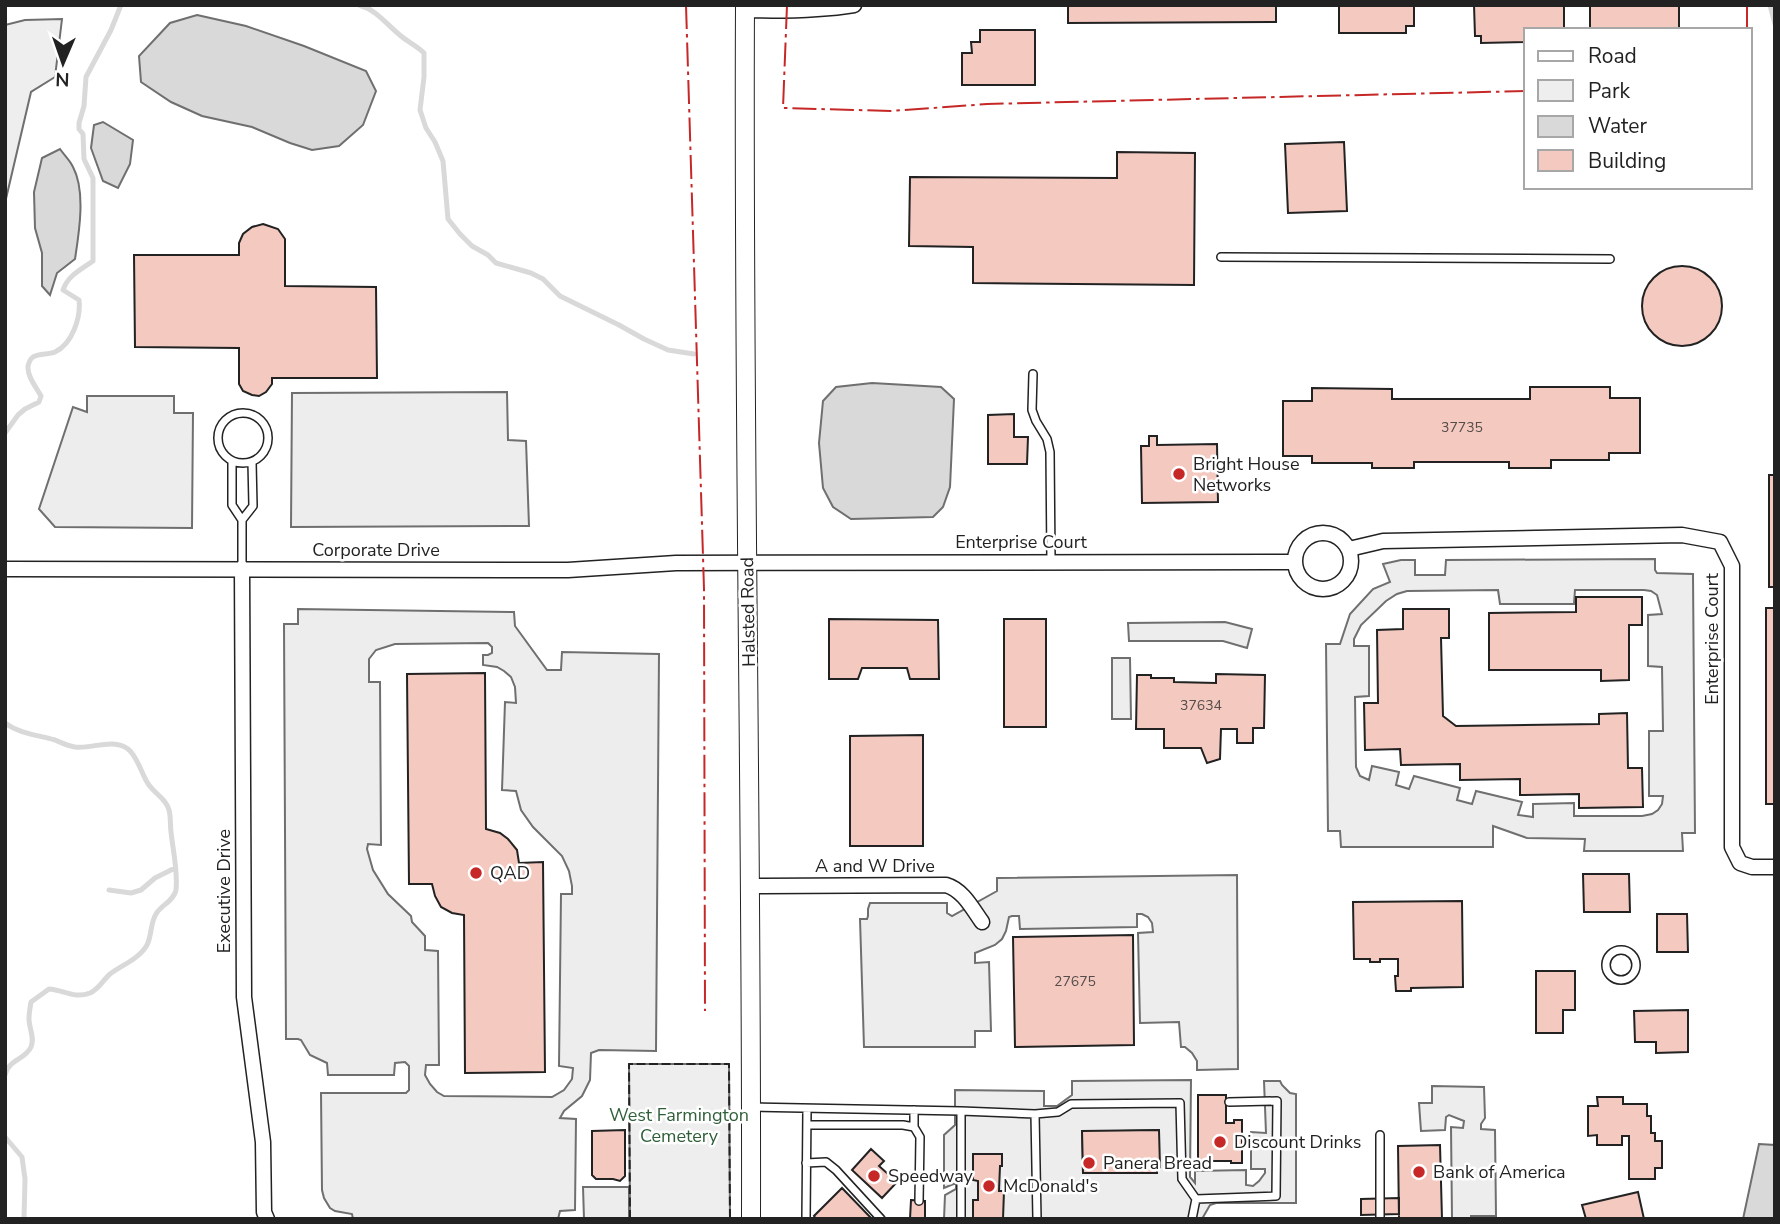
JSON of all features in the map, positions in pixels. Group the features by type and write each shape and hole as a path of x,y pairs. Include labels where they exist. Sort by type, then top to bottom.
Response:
{"street":[{"path":"745,8 790,11 854,5"},
{"name":"Halsted Road","path":"745,8 751,1219"},
{"path":"1333,534 1349,549 1349,570 1344,579 1335,586 1324,589 1313,587 1304,581 1298,572 1295,562 1297,551 1311,535 1333,534"},
{"name":"Enterprise Court","path":"1349,549 1383,541 1682,535 1720,542 1732,566 1731,847 1740,863 1752,867 1775,867"},
{"name":"Enterprise Court","path":"747,562 1295,562"},
{"name":"Corporate Drive","path":"5,569 568,570 676,563 747,562"},
{"name":"Executive Drive","path":"242,568 244,997 263,1142 264,1217"},
{"name":"A and W Drive","path":"751,886 946,885 960,891 982,922"}],"lane":[{"path":"1221,257 1611,259"},
{"path":"1033,374 1032,410 1047,439 1050,452 1051,561"},
{"path":"234,414 253,415 267,429 266,449 252,462 242,464 232,461 224,456 219,447 219,428 234,414"},
{"path":"232,461 232,505 242,520 242,568"},
{"path":"242,520 253,506 252,462"},
{"path":"1622,950 1633,955 1637,966 1632,977 1621,981 1610,976 1606,965 1611,954 1622,950"},
{"path":"1196,1199 1276,1196 1277,1101 1228,1102"},
{"path":"751,1107 1035,1114 1058,1112 1071,1104 1180,1103 1182,1179 1196,1199 1192,1219"},
{"path":"806,1219 807,1109"},
{"path":"914,1110 914,1127 920,1138 919,1200"},
{"path":"961,1111 961,1219"},
{"path":"1035,1114 1037,1219"},
{"path":"807,1125 914,1127"},
{"path":"1380,1135 1380,1219"},
{"path":"806,1163 826,1162 881,1219"}],"green space":[{"path":"62,19 55,77 31,92 5,203 5,25 25,20"},
{"name":"West Farmington Cemetery","path":"629,1064 729,1064 730,1219 630,1219"}],"shaded area":[{"path":"507,392 508,440 526,441 529,526 291,527 292,393"},
{"path":"87,396 174,396 174,413 193,413 192,528 55,527 39,509 73,407 87,412"},
{"path":"1655,559 1657,573 1693,574 1695,833 1682,833 1683,851 1584,851 1585,839 1527,838 1493,826 1493,847 1341,847 1340,831 1328,831 1326,644 1340,644 1350,614 1373,589 1390,582 1383,564 1415,560 1415,575 1445,575 1446,560","holes":["1498,590 1500,604 1574,604 1575,590 1644,590 1657,595 1662,614 1648,615 1648,666 1662,667 1663,731 1649,731 1649,796 1663,796 1658,810 1642,816 1574,816 1574,803 1533,804 1533,817 1518,815 1522,802 1476,791 1472,804 1457,800 1460,788 1414,776 1409,789 1396,785 1399,772 1372,766 1369,780 1360,776 1356,767 1355,697 1369,696 1369,646 1354,646 1354,639 1361,625 1386,601 1407,591"]},
{"path":"298,609 514,612 515,626 547,670 561,670 562,652 659,654 656,1051 599,1050 591,1053 590,1080 582,1096 564,1111 560,1118 576,1119 575,1210 560,1211 558,1219 353,1219 352,1214 330,1208 324,1198 321,1093 406,1093 409,1090 409,1066 405,1062 395,1063 394,1075 328,1075 327,1063 310,1055 301,1040 286,1039 284,624 298,624","holes":["488,643 492,647 492,653 483,655 483,665 504,671 511,677 515,687 516,703 505,702 502,790 516,791 521,810 533,827 562,856 572,886 572,894 561,894 559,1066 573,1068 572,1079 564,1090 552,1097 444,1096 430,1084 425,1075 426,1065 439,1065 438,951 425,950 425,936 412,922 411,916 388,894 373,870 367,849 368,844 381,845 380,682 369,682 369,659 376,650 395,644"]},
{"path":"1225,622 1252,629 1247,648 1223,641 1129,641 1128,623"},
{"path":"1112,658 1130,658 1131,719 1112,719"},
{"path":"1237,875 1238,1069 1197,1070 1197,1061 1192,1053 1181,1047 1179,1022 1140,1023 1138,933 1153,932 1152,923 1142,914 1137,914 1137,927 1020,929 1019,916 1009,917 1002,939 995,945 975,953 975,963 989,962 991,1031 975,1031 975,1047 864,1047 860,919 867,919 870,903 947,903 947,913 952,916 997,891 997,878"},
{"path":"1191,1080 1190,1177 1195,1183 1195,1171 1246,1170 1246,1185 1253,1186 1265,1173 1265,1169 1251,1169 1251,1132 1266,1133 1264,1081 1280,1081 1290,1093 1296,1094 1296,1203 1216,1203 1210,1205 1202,1219 944,1219 945,1195 956,1189 956,1183 944,1188 944,1135 955,1125 955,1090 1044,1091 1044,1106 1057,1106 1072,1095 1072,1081","holes":["1159,1130 1159,1166 1156,1173 1083,1173 1082,1132"]},
{"path":"1432,1086 1484,1087 1485,1118 1481,1129 1495,1130 1496,1216 1452,1219 1451,1127 1463,1128 1464,1121 1449,1115 1446,1117 1445,1130 1421,1131 1419,1103 1432,1103"},
{"path":"583,1187 629,1187 629,1219 584,1219"}],"water":[{"path":"197,15 246,26 366,71 376,91 363,125 339,146 312,150 252,127 202,116 171,102 141,82 139,56 170,23"},
{"path":"103,122 133,140 130,164 118,188 103,181 91,148 94,125"},
{"path":"60,149 72,164 77,177 80,225 75,259 57,273 50,295 42,286 42,253 35,228 34,192 42,158"},
{"path":"872,383 941,387 954,399 950,487 943,507 933,517 851,519 833,507 823,488 819,443 823,401 836,387"},
{"path":"1759,1144 1775,1145 1775,1219 1743,1219"}],"building":[{"path":"1068,5 1276,5 1276,22 1068,23"},
{"path":"1339,5 1414,5 1414,26 1406,26 1406,33 1339,33"},
{"path":"1474,5 1564,6 1564,28 1524,28 1524,42 1481,43 1481,36 1475,36"},
{"path":"1679,5 1679,28 1590,28 1590,6"},
{"path":"980,30 1035,30 1035,85 962,85 962,53 972,53 971,42 980,42"},
{"path":"1344,142 1347,211 1288,213 1285,144"},
{"path":"1117,152 1195,153 1194,285 973,283 973,247 909,246 910,177 1117,178"},
{"path":"263,224 278,229 285,239 285,286 376,287 377,378 272,378 272,384 259,396 243,391 239,384 239,348 135,347 134,255 239,255 239,243 243,234 252,227"},
{"path":"1682,266 1697,269 1710,278 1719,291 1722,306 1719,321 1710,334 1697,343 1682,346 1667,343 1654,334 1645,321 1642,306 1645,291 1654,278 1667,269"},
{"path":"1530,387 1610,387 1610,398 1640,398 1640,453 1609,453 1609,460 1551,460 1551,468 1509,468 1509,462 1414,462 1414,468 1372,468 1372,463 1312,463 1312,456 1283,456 1283,401 1312,401 1312,388 1392,389 1392,399 1530,399"},
{"path":"1014,414 1014,437 1028,437 1027,464 988,464 988,415"},
{"name":"Bright House Networks","path":"1149,436 1157,436 1157,445 1217,444 1218,502 1142,503 1141,446 1149,446"},
{"path":"1769,475 1775,475 1775,587 1769,587"},
{"path":"1576,597 1642,597 1642,625 1629,625 1629,680 1601,681 1601,670 1489,670 1489,613 1576,612"},
{"path":"1766,608 1775,608 1775,804 1766,804"},
{"path":"1403,609 1449,609 1449,638 1441,638 1443,716 1456,726 1599,724 1599,714 1627,713 1628,768 1642,768 1643,807 1579,808 1579,794 1520,795 1520,779 1460,780 1460,764 1401,765 1400,749 1365,750 1364,703 1378,703 1377,630 1403,629"},
{"path":"829,619 938,620 939,679 910,679 907,668 862,668 858,679 829,679"},
{"path":"1004,619 1046,619 1046,727 1004,727"},
{"name":"QAD","path":"485,673 486,829 500,833 508,839 517,850 519,863 543,862 545,1072 465,1073 464,915 441,907 432,884 409,884 407,674"},
{"path":"1216,674 1265,675 1264,728 1253,728 1253,743 1237,743 1237,729 1221,729 1220,759 1207,763 1201,748 1164,748 1164,729 1136,729 1137,675 1174,678 1174,682 1216,683"},
{"path":"923,735 923,846 850,846 850,736"},
{"path":"1583,874 1629,874 1630,912 1584,912"},
{"path":"1462,901 1463,987 1411,988 1411,991 1396,991 1398,959 1370,962 1370,959 1354,959 1353,902"},
{"path":"1657,914 1687,914 1688,952 1657,952"},
{"path":"1133,935 1134,1045 1015,1047 1013,937"},
{"path":"1536,971 1575,971 1575,1010 1563,1010 1563,1033 1536,1033"},
{"path":"1688,1010 1688,1052 1656,1053 1656,1042 1635,1042 1634,1011"},
{"name":"Discount Drinks","path":"1198,1095 1226,1095 1226,1123 1242,1120 1242,1163 1198,1161"},
{"path":"1597,1097 1623,1097 1623,1104 1647,1104 1647,1116 1651,1116 1651,1133 1655,1133 1655,1141 1662,1141 1662,1168 1655,1168 1655,1179 1629,1179 1629,1136 1622,1136 1622,1145 1597,1145 1597,1135 1588,1136 1588,1106 1598,1106"},
{"path":"625,1130 625,1176 620,1181 596,1179 592,1175 592,1131"},
{"path":"1159,1130 1160,1167 1157,1166 1157,1173 1083,1173 1082,1131"},
{"name":"Bank of America","path":"1440,1145 1442,1219 1399,1219 1398,1146"},
{"name":"Speedway","path":"871,1149 884,1161 879,1166 897,1182 882,1198 852,1170"},
{"name":"McDonald's","path":"973,1154 1002,1154 999,1191 1004,1191 1003,1219 973,1219 973,1200 978,1200 978,1181 973,1180"},
{"name":"Speedway","path":"842,1188 872,1219 816,1219 814,1216"},
{"path":"1638,1192 1644,1219 1586,1219 1582,1205"},
{"path":"1399,1198 1399,1214 1361,1215 1361,1199"},
{"path":"911,1200 925,1201 925,1219 910,1219"}],"waterway":[{"path":"5,433 18,415 39,402 41,396 28,370 30,360 61,348 71,337 77,322 79,300 63,290 72,276 93,261 93,178 84,159 83,134 79,123 84,106 86,77 121,5"},
{"path":"359,5 377,14 424,53 420,110 443,161 448,219 460,234 496,263 543,279 560,296 668,350 694,354"},
{"path":"1770,5 1775,24"},
{"path":"5,723 23,732 72,747 116,744 128,749 150,786 169,810 176,868 176,890 154,918 144,950 110,974 90,993 74,995 49,989 31,1002 31,1047 10,1066 5,1075"},
{"path":"109,890 131,893 141,890 155,878 175,868"},
{"path":"5,1137 22,1157 25,1179 24,1219"}],"fence":[{"path":"630,1219 629,1064 729,1064 730,1219"}],"power":[{"path":"686,5 704,589 705,1011"},
{"path":"787,5 783,108 891,111 987,104 1524,91"},
{"path":"1747,5 1747,28"}],"place":[{"name":"Bright House Networks","path":"1179,474"},
{"name":"QAD","path":"476,873"},
{"name":"Discount Drinks","path":"1220,1142"},
{"name":"Panera Bread","path":"1089,1163"},
{"name":"Bank of America","path":"1419,1172"},
{"name":"Speedway","path":"874,1176"},
{"name":"McDonald's","path":"989,1186"}]}
